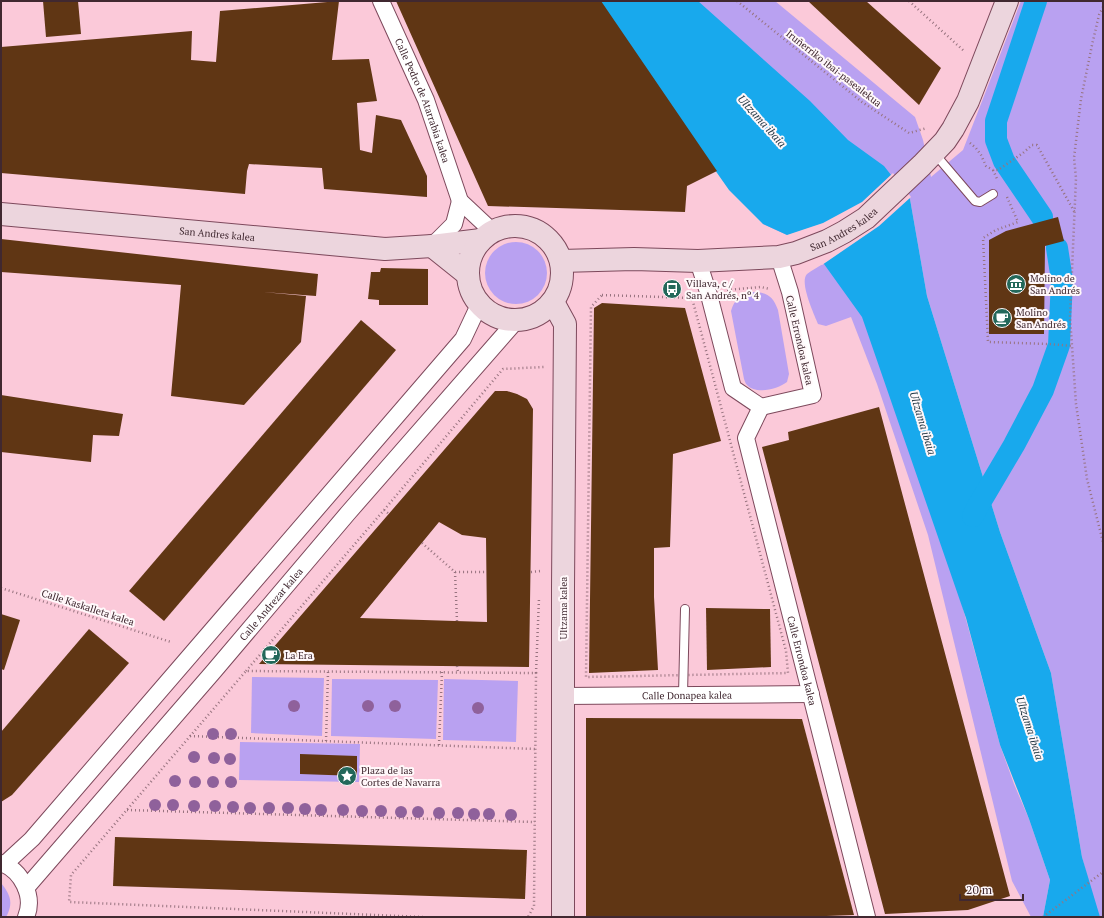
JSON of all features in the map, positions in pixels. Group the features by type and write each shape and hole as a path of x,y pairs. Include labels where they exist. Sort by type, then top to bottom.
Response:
{"main road":[{"name":"San Andres kalea","path":"561,260 634,259 698,261 788,255 826,241 844,232 866,218 945,141 968,101 1007,1"},
{"name":"San Andres kalea","path":"1,214 384,249 432,246 486,236"},
{"path":"520,226 534,230 546,237 555,248 561,260 563,275 560,290 553,302 542,312 530,319 516,321 502,319 489,314 479,305 470,290 467,274 470,256 486,236 506,227 520,226"},
{"path":"432,246 467,274"},
{"name":"Ultzama kalea","path":"553,302 565,324 563,917"}],"street":[{"name":"Calle Pedro de Atarrabia kalea","path":"381,1 426,100 460,201 486,236"},
{"path":"432,246 454,224 460,201"},
{"name":"Calle Errondoa kalea","path":"788,255 790,292 813,395 761,407 746,438 867,917"},
{"path":"698,261 709,295 733,388 761,407"},
{"path":"26,917 29,901 26,888 14,870 3,864 32,839 462,339 479,305"},
{"name":"Calle Andrezar kalea","path":"26,888 516,321"},
{"name":"Calle Donapea kalea","path":"563,696 811,694"}],"lane":[{"path":"928,159 975,201 980,202 993,194"},
{"path":"683,695 685,609"}],"path":[{"name":"Iruñerriko ibai-pasealekua","path":"737,1 862,102 910,133 937,125 953,129"},
{"path":"909,1 964,51 963,57"},
{"path":"1103,8 1099,15 1081,99 1074,158 1076,178 1070,317 1076,404 1087,479 1103,542"},
{"path":"953,129 976,148 986,166 993,170 998,170 1032,145 1037,145 1075,214"},
{"path":"993,170 999,183"},
{"path":"1006,196 1018,222 996,230 982,238 988,342 1071,346"},
{"path":"726,290 761,287 772,290"},
{"path":"586,677 591,307 602,295 692,298"},
{"path":"423,917 69,902 71,875 503,369 544,367"},
{"path":"384,510 389,514"},
{"path":"422,543 455,572 486,572"},
{"path":"531,572 541,571 541,564"},
{"path":"455,572 457,621"},
{"name":"Calle Kaskalleta kalea","path":"1,588 171,642"},
{"path":"528,917 534,906 536,673 540,595"},
{"path":"458,666 458,672"},
{"path":"246,671 536,673"},
{"path":"326,741 328,672"},
{"path":"439,745 442,672"},
{"path":"190,736 535,749"},
{"path":"127,810 535,822"},
{"path":"1043,917 1103,872"}],"shaded area":[{"name":"Molino de San Andrés","path":"608,1 775,1 915,117 923,140 931,177 963,150 1021,1 1103,1 1103,917 1098,917 1082,857 1051,673 1000,532 927,296 910,199 853,274 928,479 1000,745 1029,819 1050,880 1043,917 1031,917 1012,881 928,535 877,384 851,317 826,326 818,324 806,291 805,278 807,274 823,264 787,235 763,224"},
{"path":"516,242 533,247 538,251 542,256 547,273 542,290 538,295 533,299 516,304 499,299 494,295 490,290 485,273 490,256 494,251 499,247"},
{"path":"752,292 766,294 772,298 778,310 789,374 787,382 773,389 756,390 747,385 744,379 731,311 738,298"},
{"path":"252,677 324,678 322,736 251,733"},
{"path":"332,679 438,680 436,739 331,736"},
{"path":"444,679 518,681 516,742 443,740"},
{"path":"240,742 360,744 359,782 239,780"},
{"path":"1,883 7,891 10,899 10,907 6,917 1,917"}],"water":[{"name":"Ultzama ibaia","path":"598,1 698,1 810,101 848,140 884,166 910,199 927,296 1000,532 1051,673 1082,857 1100,917 1043,917 1050,880 1029,819 1000,745 966,618 862,317 824,264 787,235 763,224 729,190"}],"pier":[{"path":"893,173 911,197 879,226 822,265 784,236 823,223 862,202"}],"building":[{"path":"43,1 78,1 81,34 46,37"},
{"path":"339,1 332,60 369,59 377,101 357,103 360,150 372,153 376,115 401,120 427,176 427,197 324,189 322,168 249,164 245,194 1,173 1,47 192,31 191,60 216,62 220,11"},
{"path":"396,1 601,1 717,171 687,186 685,212 488,206"},
{"path":"808,1 866,1 941,68 919,105"},
{"path":"1058,217 1064,241 1045,246 1044,334 989,334 989,240 1006,231"},
{"path":"1,239 318,274 316,296 263,292 306,296 301,342 244,405 171,396 181,285 1,272"},
{"path":"381,268 428,269 428,305 379,305 379,300 368,299 371,272 380,272"},
{"path":"602,303 685,308 721,441 673,454 670,547 654,548 654,597 658,670 589,673 594,308"},
{"path":"361,320 396,350 164,621 129,591"},
{"path":"495,391 507,391 527,399 533,409 529,667 259,664","holes":["439,522 462,535 486,538 487,622 360,618"]},
{"path":"1,395 123,414 119,436 93,435 91,462 1,452"},
{"path":"879,407 1010,896 968,910 885,914 762,447 789,440 788,432"},
{"path":"706,608 770,609 771,667 707,670"},
{"path":"1,614 20,620 4,670 1,669"},
{"path":"89,629 129,663 12,795 1,802 1,732"},
{"path":"586,718 802,719 854,915 799,917 586,917"},
{"path":"300,754 357,756 357,776 300,774"},
{"path":"115,837 527,850 525,899 113,886"}],"waterway":[{"path":"1036,1 996,121 996,140 1004,161 1042,217"},
{"path":"973,516 1014,445 1043,390 1059,345 1062,280 1057,248"}],"place":[{"name":"Molino de San Andrés","path":"1016,284"},
{"name":"Villava, c / San Andrés, nº 4","path":"672,289"},
{"name":"Molino San Andrés","path":"1002,318"},
{"name":"La Era","path":"271,655"},
{"name":"Plaza de las Cortes de Navarra","path":"347,776"}]}
